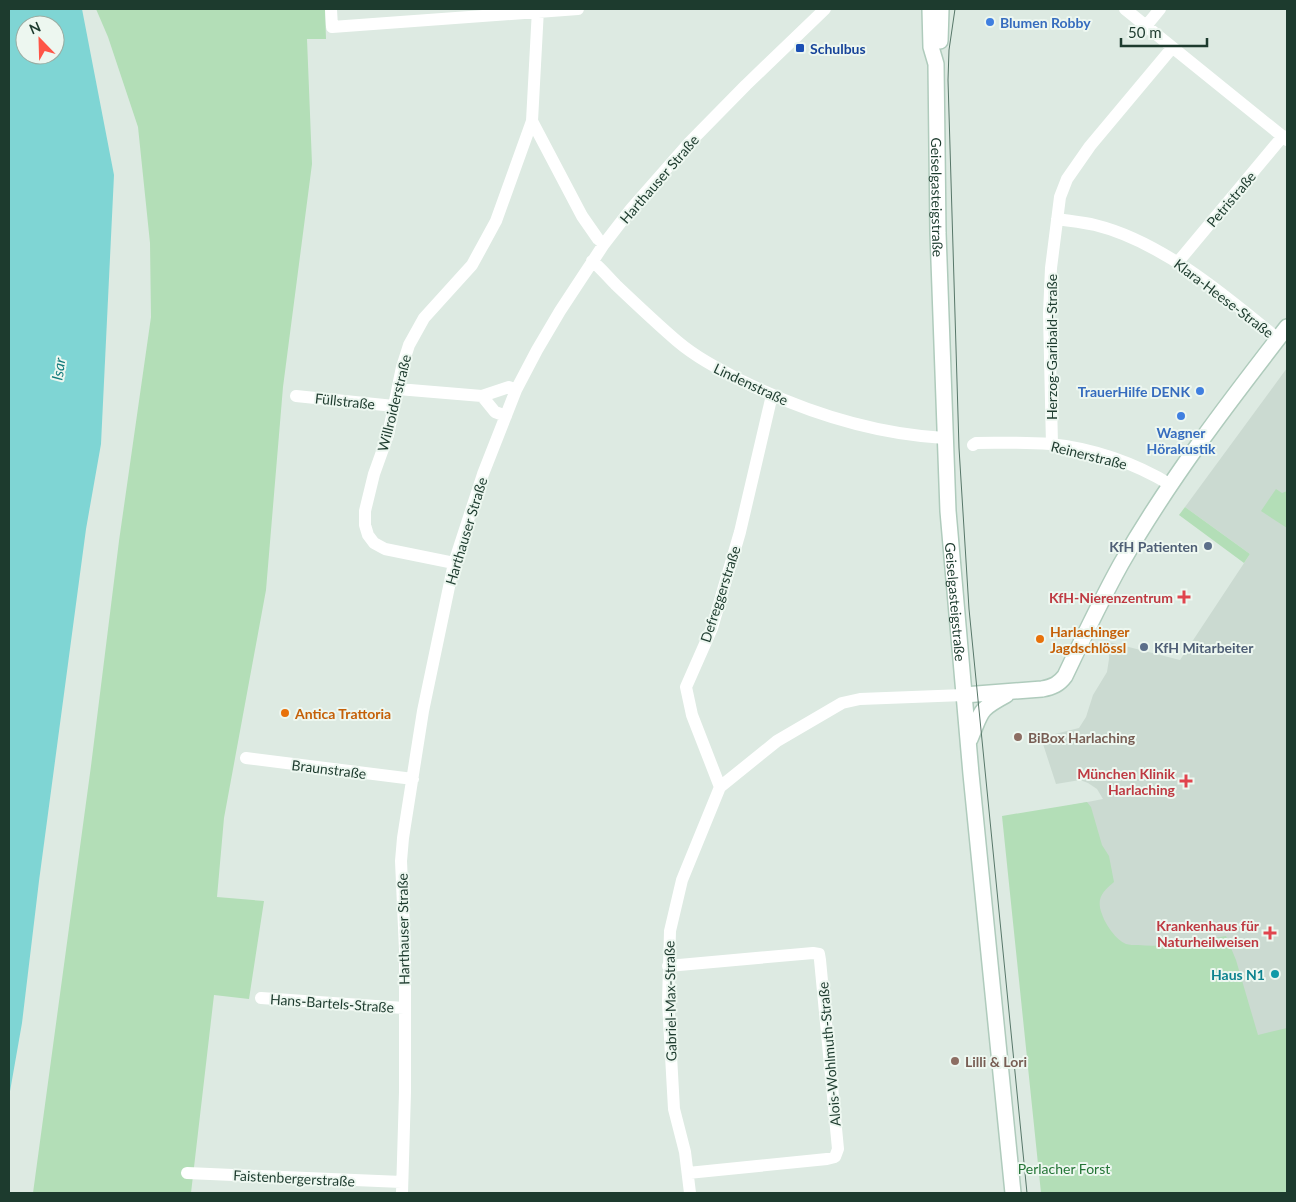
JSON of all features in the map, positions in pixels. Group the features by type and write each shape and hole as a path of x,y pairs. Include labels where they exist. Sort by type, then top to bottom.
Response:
{"main road":[{"name":"Geiselgasteigstraße","path":"930,9 931,47 936,64 938,231 948,511 968,742 1012,1193"},
{"path":"936,64 940,48 941,9"},
{"path":"964,695 1010,693 1050,688 1060,682 1065,676 1121,564 1171,485 1221,413 1283,333"},
{"path":"968,742 979,714 983,709 1010,693"}],"street":[{"path":"331,9 332,27 578,9"},
{"path":"1125,9 1285,138"},
{"path":"1146,26 1160,9"},
{"name":"Harthauser Straße","path":"402,1188 405,1092 405,950 401,861 403,838 423,711 454,563 483,474 516,390 556,318 604,244 631,209 690,142 822,10"},
{"path":"538,11 532,121 582,216 598,239 604,244"},
{"name":"Herzog-Garibald-Straße","path":"1052,444 1049,314 1051,268 1060,197 1067,179 1090,146 1172,48"},
{"name":"Willroiderstraße","path":"454,563 385,549 374,543 368,535 365,525 365,511 374,474 388,434 409,345 424,318 472,265 496,221 532,121"},
{"name":"Petristraße","path":"1178,262 1285,138"},
{"name":"Klara-Heese-Straße","path":"1057,219 1096,225 1138,242 1178,262 1283,333"},
{"name":"Lindenstraße","path":"592,261 603,269 614,283 678,342 709,364 772,395 817,413 851,423 908,435 944,438"},
{"path":"398,390 482,396 509,387 516,390"},
{"name":"Defreggerstraße","path":"720,786 692,715 686,687 712,628 740,532 772,395"},
{"name":"Füllstraße","path":"296,396 394,406"},
{"path":"482,396 496,412 506,416"},
{"name":"Reinerstraße","path":"973,445 1031,443 1070,447 1121,461 1154,475 1171,485"},
{"name":"Gabriel-Max-Straße","path":"690,1193 685,1152 674,1109 668,1002 670,931 682,880 720,786 777,741 842,702 860,699 964,695"},
{"name":"Braunstraße","path":"246,758 413,779"},
{"name":"Alois-Wohlmuth-Straße","path":"668,966 813,953 819,954 820,960 838,1149 835,1157 688,1173"},
{"name":"Hans-Bartels-Straße","path":"260,998 404,1008"},
{"name":"Faistenbergerstraße","path":"187,1173 402,1188"}],"shaded area":[{"name":"München Klinik Harlaching","path":"1287,368 1287,1193 1093,1193 1041,811 1103,799 1097,789 1080,780 1056,784 1042,741 1047,736 1079,728 1086,717 1093,695 1107,672 1109,642 1180,660 1250,554 1185,507"}],"green space":[{"path":"96,9 325,9 326,39 307,39 312,164 283,387 266,590 224,818 217,897 264,901 249,999 214,995 191,1193 33,1193 91,766 119,541 151,317 150,243 138,127 108,37"},
{"path":"1276,489 1282,493 1287,491 1287,528 1261,511"},
{"path":"1185,507 1250,554 1244,563 1179,515"},
{"name":"Perlacher Forst","path":"1087,802 1091,807 1102,845 1109,856 1114,882 1101,896 1100,909 1108,927 1115,935 1126,944 1149,946 1182,944 1226,936 1236,960 1258,1035 1287,1028 1287,1193 1041,1193 1002,816"}],"water":[{"name":"Isar","path":"9,9 82,9 114,175 101,444 86,529 22,1023 9,1097"}],"tram line":[{"path":"955,9 949,50 948,80 959,448 969,609 1027,1193"}],"place":[{"name":"Blumen Robby","path":"990,22"},
{"name":"Schulbus","path":"800,48"},
{"name":"TrauerHilfe DENK","path":"1200,391"},
{"name":"Wagner Hörakustik","path":"1181,416"},
{"name":"KfH Patienten","path":"1208,546"},
{"name":"KfH-Nierenzentrum","path":"1184,597"},
{"name":"Harlachinger Jagdschlössl","path":"1040,639"},
{"name":"KfH Mitarbeiter","path":"1144,647"},
{"name":"Antica Trattoria","path":"285,713"},
{"name":"BiBox Harlaching","path":"1018,737"},
{"name":"München Klinik Harlaching","path":"1186,781"},
{"name":"Krankenhaus für Naturheilweisen","path":"1270,933"},
{"name":"Haus N1","path":"1275,974"},
{"name":"Lilli & Lori","path":"955,1061"}]}
